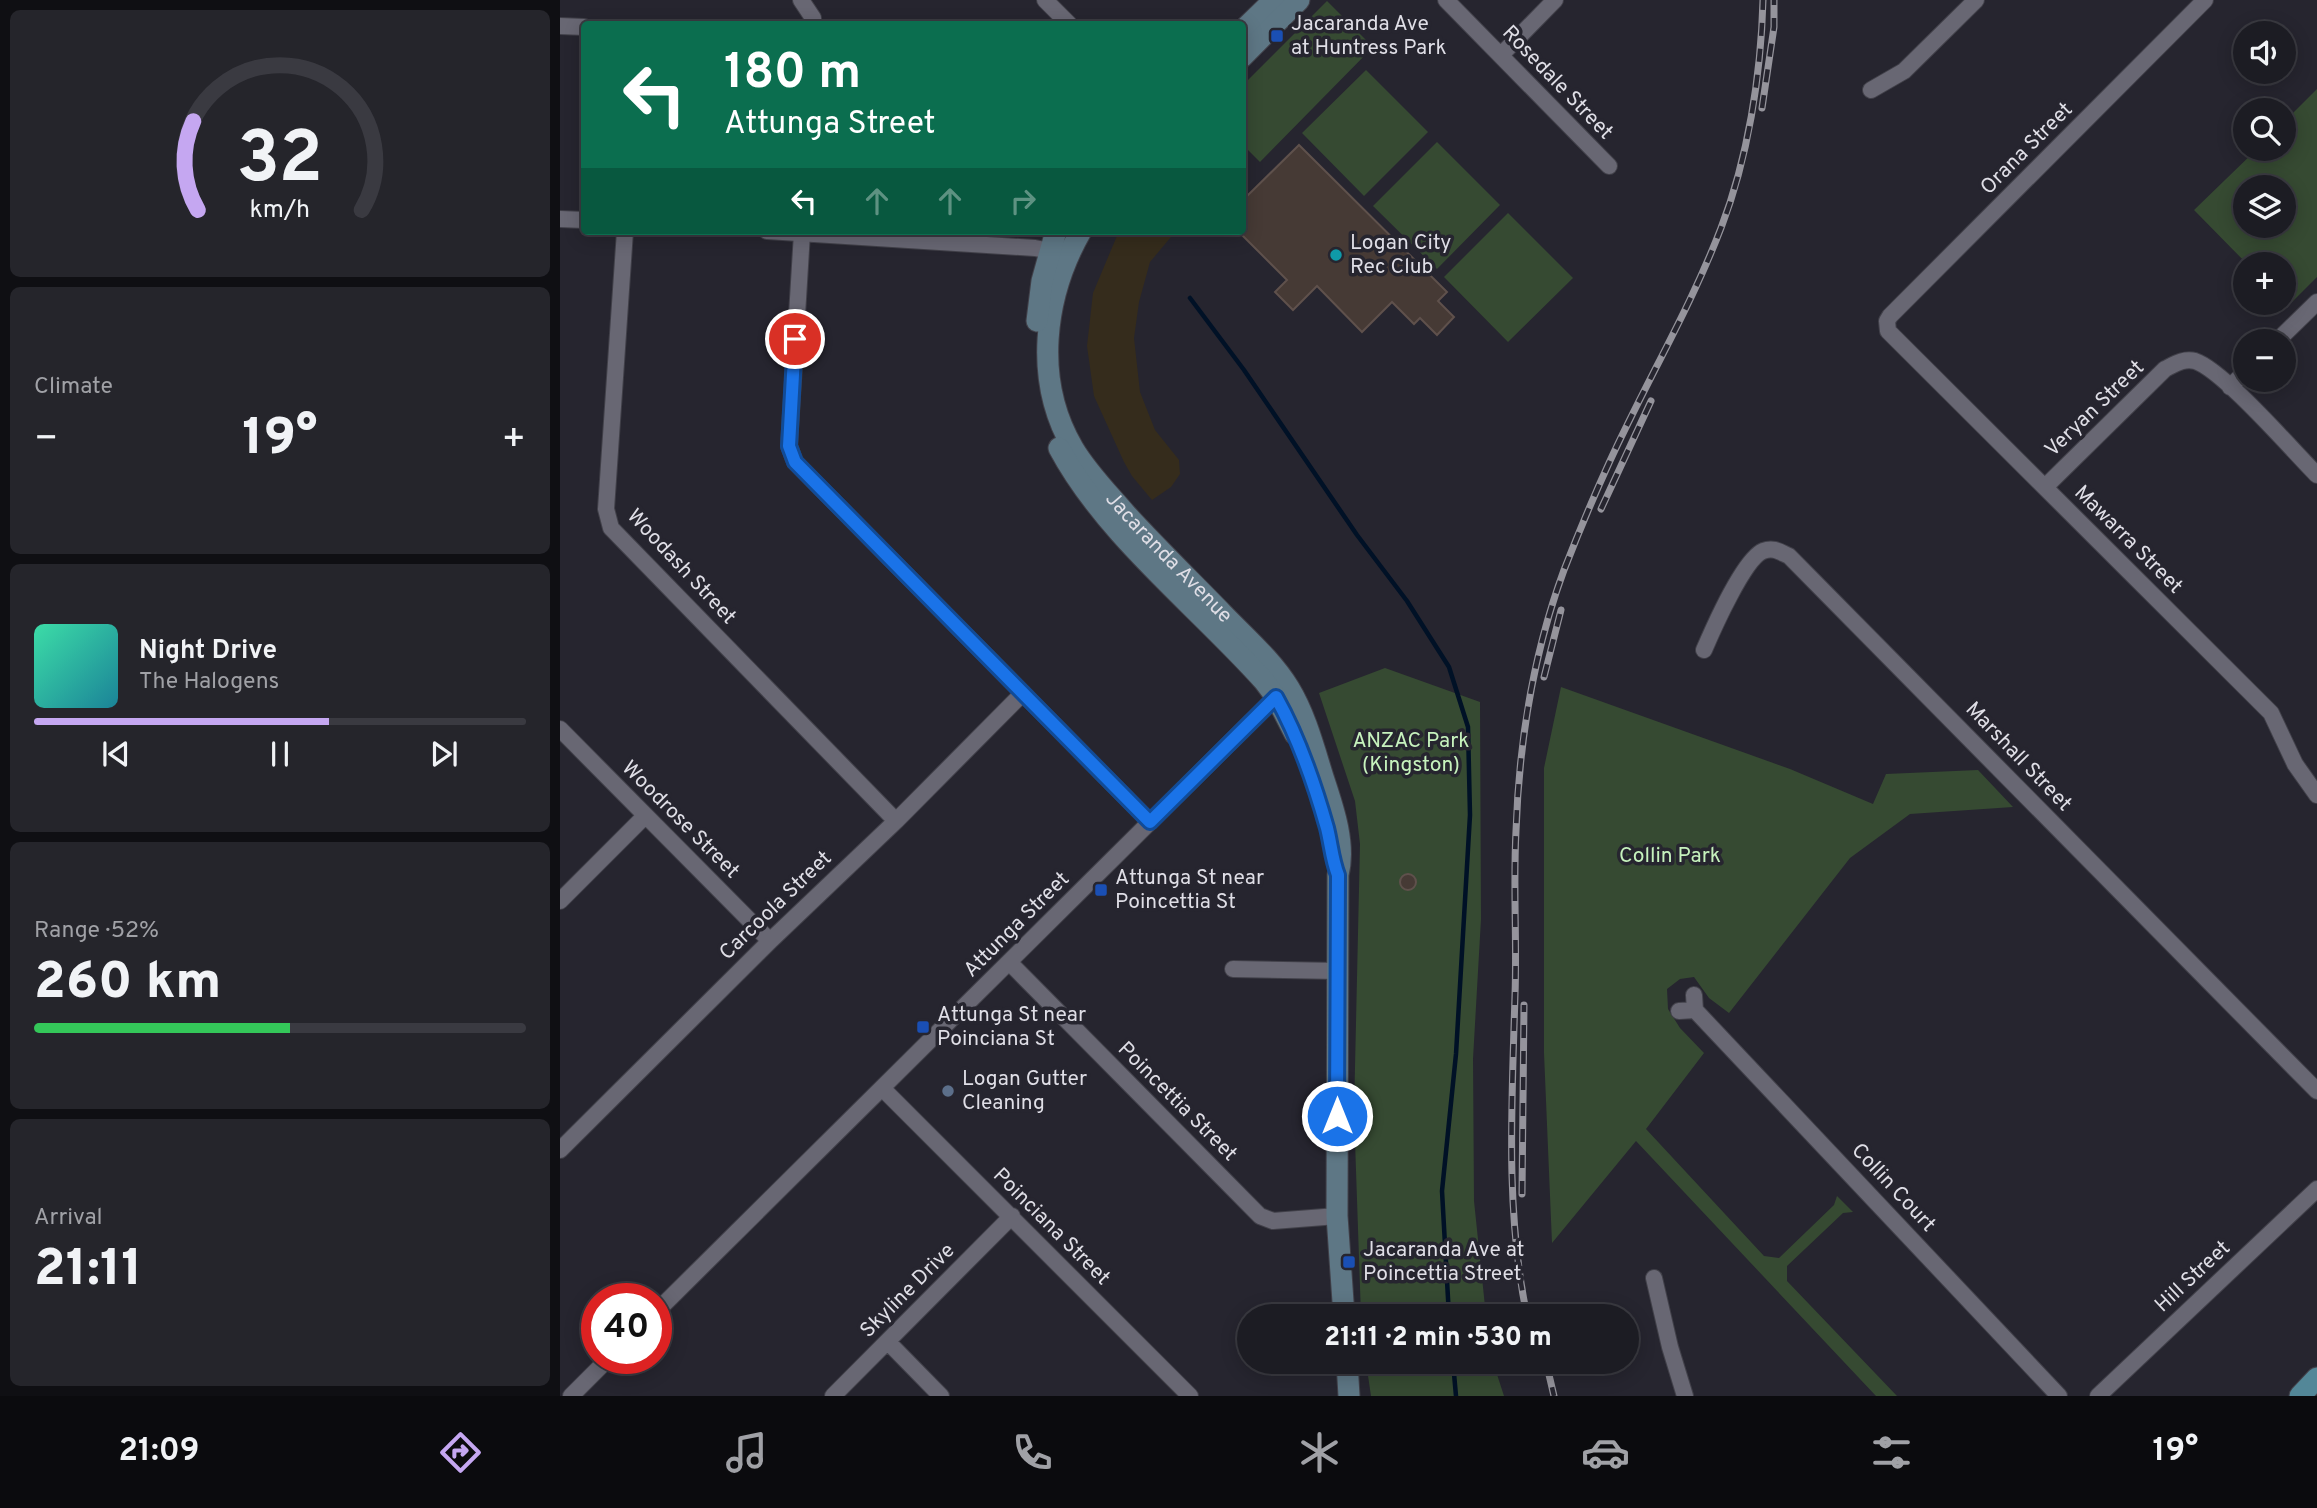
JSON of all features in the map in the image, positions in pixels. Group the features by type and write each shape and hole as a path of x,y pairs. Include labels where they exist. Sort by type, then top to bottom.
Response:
{"street":[{"path":"801,0 813,21"},
{"path":"1045,0 1065,21"},
{"path":"1246,27 1274,0"},
{"path":"1246,53 1299,0"},
{"name":"Rosedale Street","path":"1446,0 1609,166"},
{"path":"1501,55 1555,0"},
{"path":"1871,90 1904,71 1976,0"},
{"name":"Orana Street","path":"1888,331 1887,321 1890,316 2205,0"},
{"path":"560,26 581,27"},
{"path":"560,219 581,220"},
{"name":"Woodash Street","path":"625,235 606,509 611,528 896,821"},
{"path":"802,235 789,446 795,462 1150,822"},
{"path":"844,235 1057,245"},
{"name":"Jacaranda Avenue","path":"1075,235 1057,245 1046,350 1059,418 1072,447 1090,473 1268,660 1282,693 1304,722 1338,830 1341,864 1338,875 1337,1216 1343,1304"},
{"path":"2289,329 2317,302"},
{"name":"Mawarra Street","path":"1888,331 2271,713 2295,764 2317,795"},
{"name":"Veryan Street","path":"2045,487 2165,369 2179,362 2193,360 2230,387"},
{"path":"2233,384 2230,387 2317,475"},
{"name":"Marshall Street","path":"1704,650 1718,616 1751,561 1762,552 1775,549 1789,556 2317,1091"},
{"name":"Carcoola Street","path":"560,1150 1023,693"},
{"name":"Attunga Street","path":"672,1296 1282,693"},
{"name":"Woodrose Street","path":"560,729 770,941"},
{"path":"560,901 645,816"},
{"name":"Poincettia Street","path":"1009,962 1260,1216 1273,1221 1337,1216"},
{"path":"1233,969 1338,971"},
{"name":"Collin Court","path":"1689,1005 2059,1396"},
{"name":"Poinciana Street","path":"882,1088 1190,1396"},
{"name":"Hill Street","path":"2098,1396 2317,1189"},
{"name":"Skyline Drive","path":"833,1396 1012,1216"},
{"path":"1654,1278 1685,1396"},
{"path":"888,1342 941,1396"},
{"path":"571,1396 594,1374"},
{"path":"1348,1374 1349,1396"},
{"path":"2286,1396 2308,1387"}],"shaded area":[{"path":"1117,235 1173,235 1150,262 1139,302 1134,338 1140,392 1155,430 1179,460 1180,474 1171,487 1152,500 1124,462 1094,396 1087,346 1093,293"}],"green space":[{"path":"1327,1 1373,47 1260,162 1246,148 1246,82"},
{"path":"1366,70 1428,132 1364,196 1302,133"},
{"path":"2317,89 2317,277 2296,298 2296,252 2235,252 2194,210 2245,161 2296,161 2296,110"},
{"path":"1437,142 1500,205 1437,269 1373,206"},
{"path":"1508,213 1573,278 1508,342 1444,277"},
{"name":"ANZAC Park (Kingston)","path":"1385,668 1480,702 1481,919 1473,1059 1474,1201 1485,1304 1361,1304 1354,1112 1360,844 1355,801 1319,693"},
{"name":"Collin Park","path":"1561,687 1790,769 1873,804 1886,774 1978,770 2013,807 1910,814 1850,858 1729,1013 1709,998 1694,977 1680,979 1667,989 1668,1009 1680,1028 1704,1053 1646,1129 1764,1256 1779,1258 1834,1205 1837,1196 1853,1212 1843,1213 1787,1266 1787,1281 1897,1396 1876,1396 1636,1141 1552,1243 1544,1053 1544,768"},
{"path":"1368,1374 1497,1374 1504,1396 1371,1396"}],"building":[{"name":"Logan City Rec Club","path":"1299,145 1447,292 1438,301 1454,317 1437,335 1420,318 1414,324 1392,302 1362,332 1317,286 1293,310 1275,292 1287,280 1242,235 1246,235 1246,197"},
{"path":"1405,874 1411,874 1416,882 1414,888 1405,890 1400,885 1400,879"}],"waterway":[{"path":"1190,298 1244,370 1357,535 1407,601 1449,667 1468,727 1470,815 1456,1054 1442,1191 1448,1304"},
{"path":"1454,1374 1456,1396"}],"railway":[{"path":"1525,1304 1515,1237 1512,1156 1516,831 1524,731 1536,666 1564,570 1597,489 1709,258 1730,201 1746,145 1756,87 1763,0"},
{"path":"1762,108 1774,27 1774,0"},
{"path":"1601,509 1651,401"},
{"path":"1544,677 1561,610"},
{"path":"1522,1194 1524,1005"},
{"path":"1549,1374 1554,1396"}],"place":[{"name":"Jacaranda Ave at Huntress Park","path":"1277,36"},
{"name":"Logan City Rec Club","path":"1336,255"},
{"name":"Attunga St near Poincettia St","path":"1101,890"},
{"name":"Attunga St near Poinciana St","path":"923,1027"},
{"name":"Logan Gutter Cleaning","path":"948,1091"},
{"name":"Jacaranda Ave at Poincettia Street","path":"1349,1262"}],"route":[{"path":"795,339 789,446 795,462 1150,822 1276,697 1293,728 1306,763 1328,831 1333,863 1338,875 1337,1116"}]}
